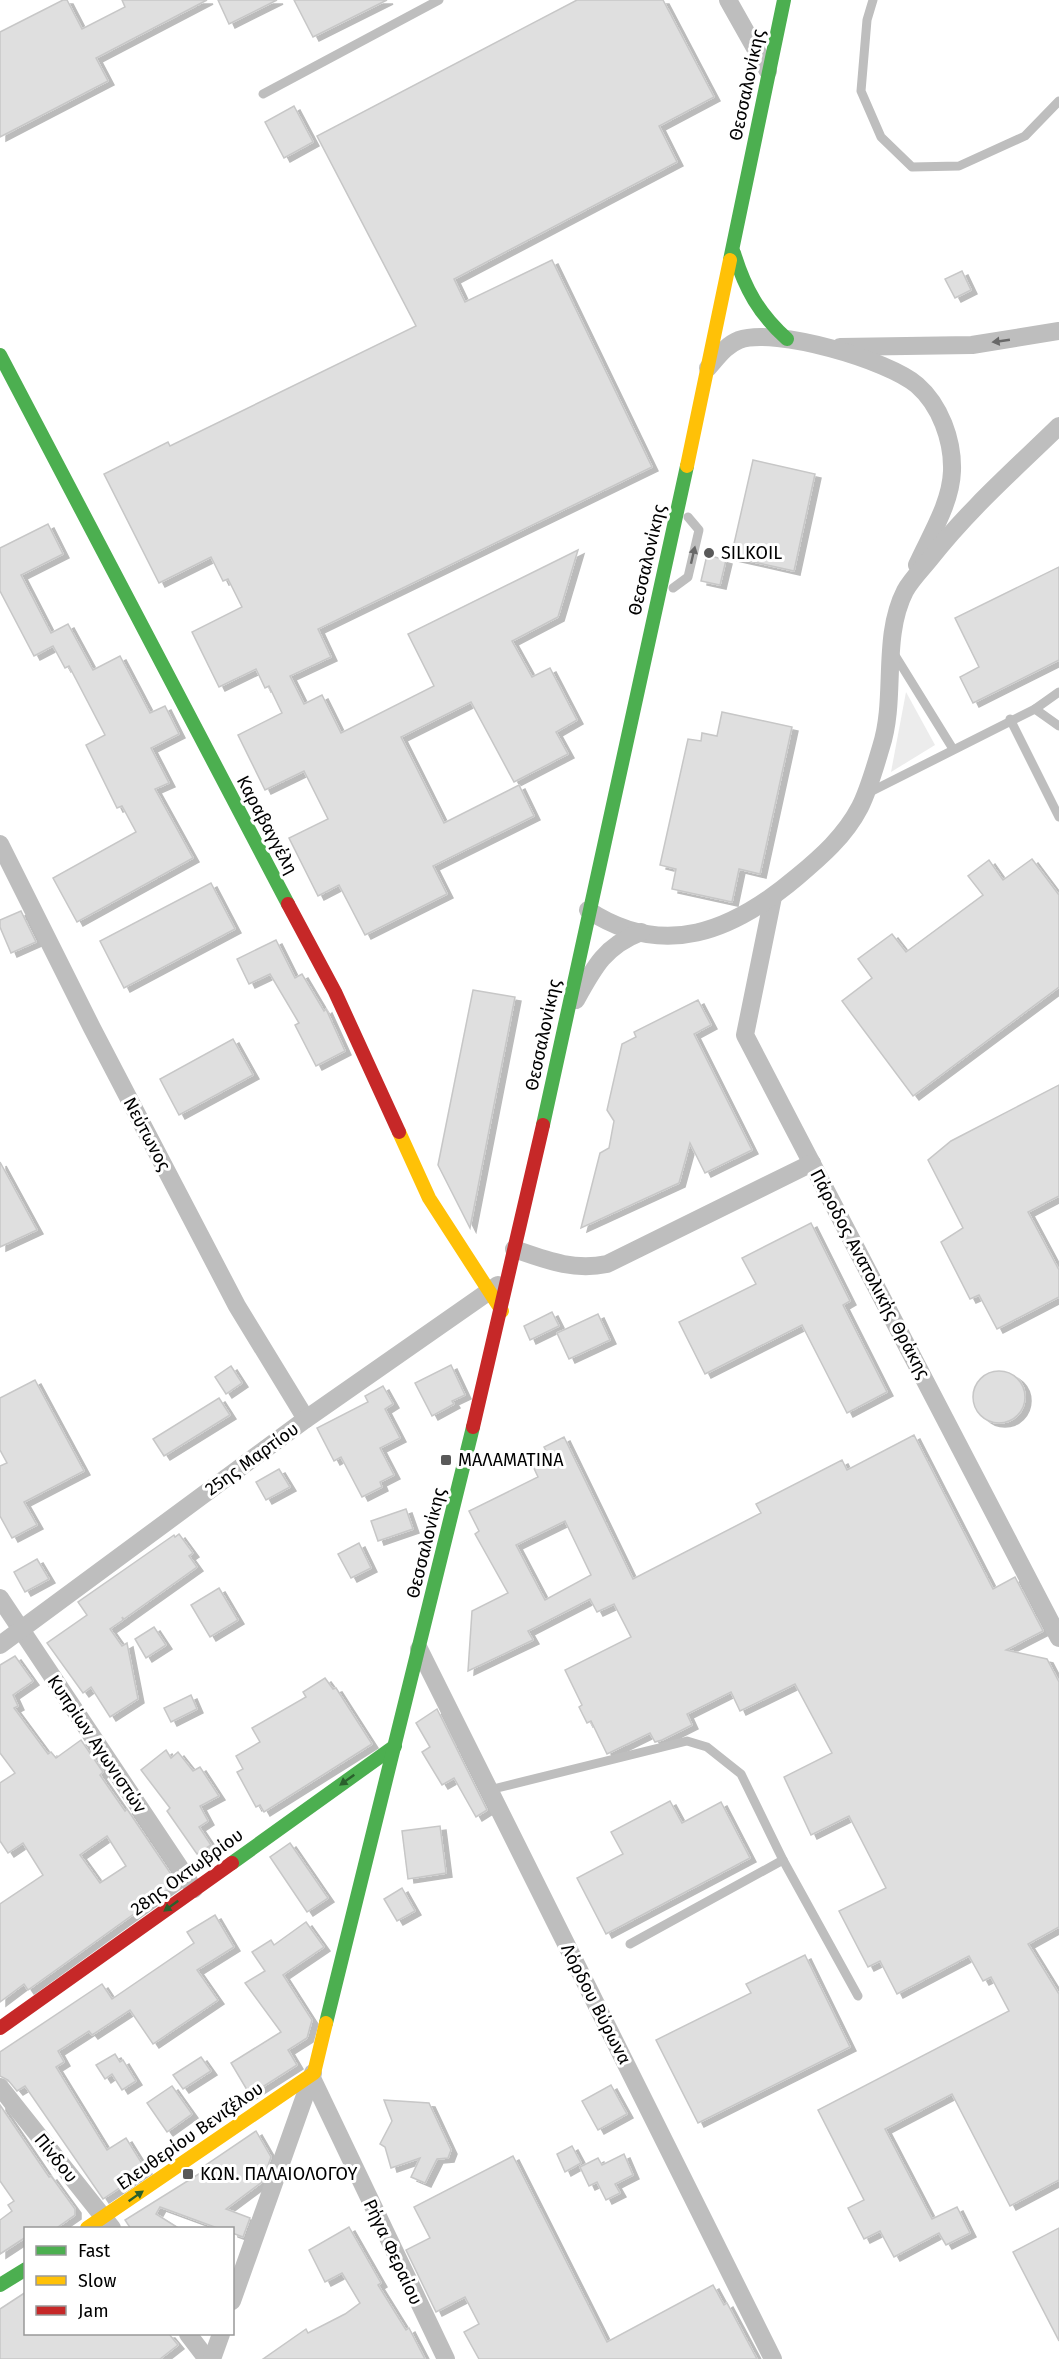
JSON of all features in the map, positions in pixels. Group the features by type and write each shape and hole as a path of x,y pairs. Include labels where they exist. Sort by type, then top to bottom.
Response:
{"main road":[{"name":"Θεσσαλονίκης","path":"313,2075 502,1311 708,368 784,0"},
{"path":"733,249 744,290 761,317 787,339"},
{"name":"Καραβαγγέλη","path":"0,355 335,992 429,1198 502,1311"},
{"name":"28ης Οκτωβρίου","path":"0,2028 395,1746"},
{"name":"Ελευθερίου Βενιζέλου","path":"108,2223 313,2075"},
{"path":"0,2285 24,2270"}],"street":[{"path":"728,0 768,71"},
{"path":"828,347 972,345 1059,332"},
{"path":"588,910 618,927 666,937 690,935 716,928 773,897 840,837 860,806 882,744 894,628 905,591 944,507 952,472 948,435 937,409 917,385 893,369 828,347 787,339 740,340 729,346 708,368"},
{"path":"905,591 955,527 1059,426"},
{"name":"Νεύτωνος","path":"0,844 92,1028 237,1306 306,1419"},
{"name":"Πάροδος Ανατολικής Θράκης","path":"773,897 745,1035 1059,1638"},
{"path":"566,1016 587,979 612,947 641,932"},
{"path":"514,1250 566,1266 586,1268 607,1264 812,1163"},
{"name":"25ης Μαρτίου","path":"0,1645 306,1419 489,1289 508,1280"},
{"name":"Κυπρίων Αγωνιστών","path":"0,1599 194,1889"},
{"name":"Λόρδου Βύρωνα","path":"419,1649 773,2359"},
{"path":"234,2295 313,2075"},
{"name":"Ρήγα Φεραίου","path":"313,2075 446,2359"},
{"name":"Πίνδου","path":"0,2087 108,2223"},
{"path":"189,2335 207,2359"},
{"path":"212,2359 221,2335"}],"lane":[{"path":"263,94 439,0"},
{"path":"873,0 867,20 861,91 880,137 912,167 959,166 968,162 1025,136 1059,101"},
{"path":"673,588 688,577 699,530 688,517"},
{"path":"893,652 953,749"},
{"path":"865,794 1010,719 1035,709 1059,692"},
{"path":"1035,709 1059,726"},
{"path":"1010,719 1059,817"},
{"path":"489,1790 687,1741 707,1747 741,1774 783,1860 858,1996"},
{"path":"630,1944 783,1860"}],"shaded area":[{"path":"906,692 935,745 891,772"}],"building":[{"path":"67,0 82,29 125,7 122,0 207,0 96,58 108,81 0,137 0,32"},
{"path":"218,0 277,0 229,24"},
{"path":"294,0 387,0 313,37"},
{"path":"577,0 663,0 714,97 659,126 677,162 454,279 465,302 552,260 652,467 318,629 331,657 290,676 304,704 322,695 341,733 434,686 408,634 578,550 558,617 512,641 532,677 550,668 577,720 556,732 568,754 514,782 471,702 401,737 444,823 519,785 534,816 433,866 447,894 365,935 339,885 318,896 289,838 328,819 304,771 265,790 238,735 282,713 269,686 265,688 256,669 219,687 192,632 242,607 228,579 223,581 211,557 159,583 104,474 168,442 170,446 416,326 317,136"},
{"path":"294,106 313,142 284,158 265,122"},
{"path":"962,271 971,290 955,298 945,279"},
{"path":"753,460 815,474 794,571 731,557"},
{"path":"48,524 63,554 21,575 51,633 68,624 93,670 120,656 150,713 165,706 179,734 151,748 169,783 155,789 193,858 77,922 53,878 136,832 122,806 117,808 86,745 105,735 69,666 65,668 53,646 34,656 0,591 0,548"},
{"path":"707,555 726,560 720,585 701,581"},
{"path":"1059,567 1059,660 973,703 960,677 979,667 955,618"},
{"path":"722,712 792,727 760,874 739,869 732,902 672,889 676,869 660,865 688,739 701,741 702,733 717,736"},
{"path":"1032,859 1059,895 1059,987 913,1096 842,1001 872,978 858,959 892,934 906,952 983,895 968,876 989,860 1003,880"},
{"path":"211,883 235,929 124,988 100,941"},
{"path":"21,911 36,942 11,953 0,927 0,920"},
{"path":"276,940 295,978 302,974 324,1011 326,1009 345,1051 316,1066 295,1025 299,1023 270,974 249,984 237,959"},
{"path":"473,990 515,997 470,1228 438,1165"},
{"path":"698,1000 711,1025 694,1034 752,1150 705,1173 690,1143 679,1183 581,1228 600,1153 609,1148 614,1121 607,1110 622,1044 636,1037 634,1032"},
{"path":"233,1039 253,1075 179,1115 160,1079"},
{"path":"1059,1085 1059,1196 1028,1212 1059,1270 1059,1297 997,1329 979,1295 970,1299 941,1242 963,1228 928,1160 951,1141"},
{"path":"0,1162 37,1230 0,1247"},
{"path":"811,1223 850,1301 843,1305 887,1392 847,1413 802,1325 705,1374 679,1322 756,1284 742,1258"},
{"path":"552,1312 559,1326 530,1340 524,1326"},
{"path":"598,1314 610,1340 569,1359 557,1333"},
{"path":"451,1365 465,1395 452,1401 454,1404 432,1416 415,1383"},
{"path":"231,1366 242,1383 226,1394 215,1377"},
{"path":"999,1371 1009,1373 1017,1379 1023,1387 1025,1397 1023,1407 1017,1415 1009,1421 999,1423 989,1421 981,1415 975,1407 973,1397 975,1387 981,1379 989,1373"},
{"path":"35,1380 84,1471 24,1502 37,1525 12,1538 0,1516 0,1466 7,1463 0,1450 0,1398"},
{"path":"383,1386 393,1404 385,1409 400,1438 380,1448 394,1475 380,1482 382,1487 362,1497 341,1457 334,1461 317,1428 368,1402 365,1396"},
{"path":"219,1398 230,1415 164,1456 153,1439"},
{"path":"914,1435 993,1589 1015,1577 1043,1631 1006,1650 1047,1659 1059,1682 1059,1927 1028,1944 1059,1994 1059,2180 1010,2206 952,2094 885,2129 932,2219 957,2207 970,2233 946,2245 939,2233 894,2257 880,2231 864,2239 848,2208 864,2200 818,2110 1009,2011 991,1977 983,1981 969,1956 897,1994 880,1961 868,1967 839,1911 886,1888 849,1816 811,1835 784,1777 832,1753 795,1684 740,1711 731,1692 687,1714 692,1725 662,1740 655,1742 650,1733 607,1754 591,1721 587,1723 579,1707 582,1705 565,1670 631,1637 614,1604 597,1612 590,1599 528,1631 533,1640 468,1671 472,1611 508,1593 475,1534 479,1531 469,1511 538,1477 532,1464 549,1456 544,1447 564,1437 633,1579 761,1513 756,1504 842,1460 847,1470","holes":["565,1521 591,1575 545,1600 516,1545"]},
{"path":"279,1469 290,1487 266,1500 256,1482"},
{"path":"406,1509 413,1529 378,1541 371,1521"},
{"path":"179,1534 193,1553 189,1556 197,1567 124,1619 122,1617 123,1620 110,1629 122,1646 127,1643 138,1699 110,1717 91,1687 83,1693 47,1643 87,1615 78,1602 174,1535 175,1537"},
{"path":"359,1543 371,1568 351,1578 338,1554"},
{"path":"37,1559 49,1579 25,1592 14,1572"},
{"path":"219,1588 238,1620 210,1637 191,1605"},
{"path":"154,1627 166,1645 146,1658 135,1639"},
{"path":"15,1656 33,1681 13,1695 18,1706 14,1708 48,1754 51,1752 56,1758 81,1740 103,1772 100,1775 125,1811 127,1809 177,1883 28,1990 24,1984 0,2002 0,1904 43,1875 23,1843 8,1853 0,1841 0,1783 15,1773 0,1753 0,1665","holes":["107,1836 126,1866 100,1883 80,1855"]},
{"path":"325,1678 333,1689 336,1688 372,1744 264,1812 260,1805 256,1807 237,1772 243,1769 236,1756 260,1742 252,1728 306,1697 303,1692"},
{"path":"191,1695 197,1709 171,1722 164,1708"},
{"path":"437,1709 487,1810 476,1817 454,1778 442,1785 422,1752 430,1747 416,1723"},
{"path":"166,1750 171,1758 178,1752 193,1771 200,1767 219,1796 200,1806 208,1821 199,1827 211,1845 197,1854 167,1811 170,1808 141,1770"},
{"path":"670,1801 682,1823 721,1802 750,1858 606,1934 577,1878 623,1854 611,1832"},
{"path":"440,1826 446,1873 408,1879 402,1831"},
{"path":"290,1843 328,1898 307,1912 270,1857"},
{"path":"402,1888 415,1911 397,1921 384,1899"},
{"path":"215,1915 234,1947 197,1970 218,2000 153,2044 130,2010 92,2035 89,2031 58,2051 64,2062 56,2067 107,2150 126,2138 146,2170 103,2199 25,2086 17,2091 8,2080 0,2076 0,2052 102,1984 112,1999 194,1943 187,1932"},
{"path":"306,1922 324,1947 283,1975 312,2020 307,2038 288,2050 297,2065 250,2095 231,2063 281,2032 245,1983 265,1971 252,1952 271,1940 274,1945"},
{"path":"805,1955 850,2047 698,2123 656,2040 751,1993 746,1984"},
{"path":"115,2054 120,2062 123,2060 136,2081 122,2090 112,2074 105,2079 96,2065"},
{"path":"201,2057 211,2071 183,2089 173,2075"},
{"path":"611,2085 627,2114 598,2130 582,2101"},
{"path":"172,2086 192,2114 167,2132 147,2103"},
{"path":"384,2100 429,2103 451,2150 448,2158 437,2159 425,2183 411,2177 420,2158 391,2168 385,2147 380,2144 392,2121"},
{"path":"0,2105 49,2177 51,2176 75,2209 75,2215 58,2227 24,2227 24,2238 0,2254 0,2220 12,2211 8,2205 14,2201 0,2181"},
{"path":"256,2131 271,2157 262,2182 226,2209 250,2218 243,2237 234,2234 234,2227 215,2227 160,2207 156,2214 177,2227 130,2227 125,2220 202,2172 200,2169"},
{"path":"572,2146 581,2163 565,2172 557,2154"},
{"path":"624,2154 633,2175 615,2184 620,2193 606,2200 597,2182 589,2186 580,2167 598,2158 602,2165"},
{"path":"513,2156 607,2342 713,2285 724,2305 727,2303 757,2359 479,2359 464,2332 479,2324 465,2297 436,2312 406,2250 430,2238 414,2207"},
{"path":"349,2227 381,2283 378,2285 406,2330 409,2328 425,2359 263,2359 306,2329 308,2333 345,2314 360,2303 342,2273 325,2282 309,2250"},
{"path":"1059,2228 1059,2341 1013,2252"},
{"path":"24,2293 24,2335 170,2335 178,2345 160,2359 0,2359 0,2309"}],"traffic: fast":[{"path":"730,260 784,0"},
{"path":"734,253 754,300 768,320 787,339"},
{"path":"0,355 288,904"},
{"path":"543,1125 687,466"},
{"path":"326,2023 473,1427"},
{"path":"232,1863 395,1746"},
{"path":"0,2285 24,2270"}],"traffic: slow":[{"path":"687,466 730,260"},
{"path":"399,1132 429,1198 502,1311"},
{"path":"88,2227 314,2073 326,2023"}],"traffic: jam":[{"path":"288,904 335,992 399,1132"},
{"path":"473,1427 543,1125"},
{"path":"0,2028 232,1863"}],"place":[{"name":"SILKOIL","path":"709,553"},
{"name":"ΜΑΛΑΜΑΤΙΝΑ","path":"446,1460"},
{"name":"ΚΩΝ. ΠΑΛΑΙΟΛΟΓΟΥ","path":"188,2174"}]}
